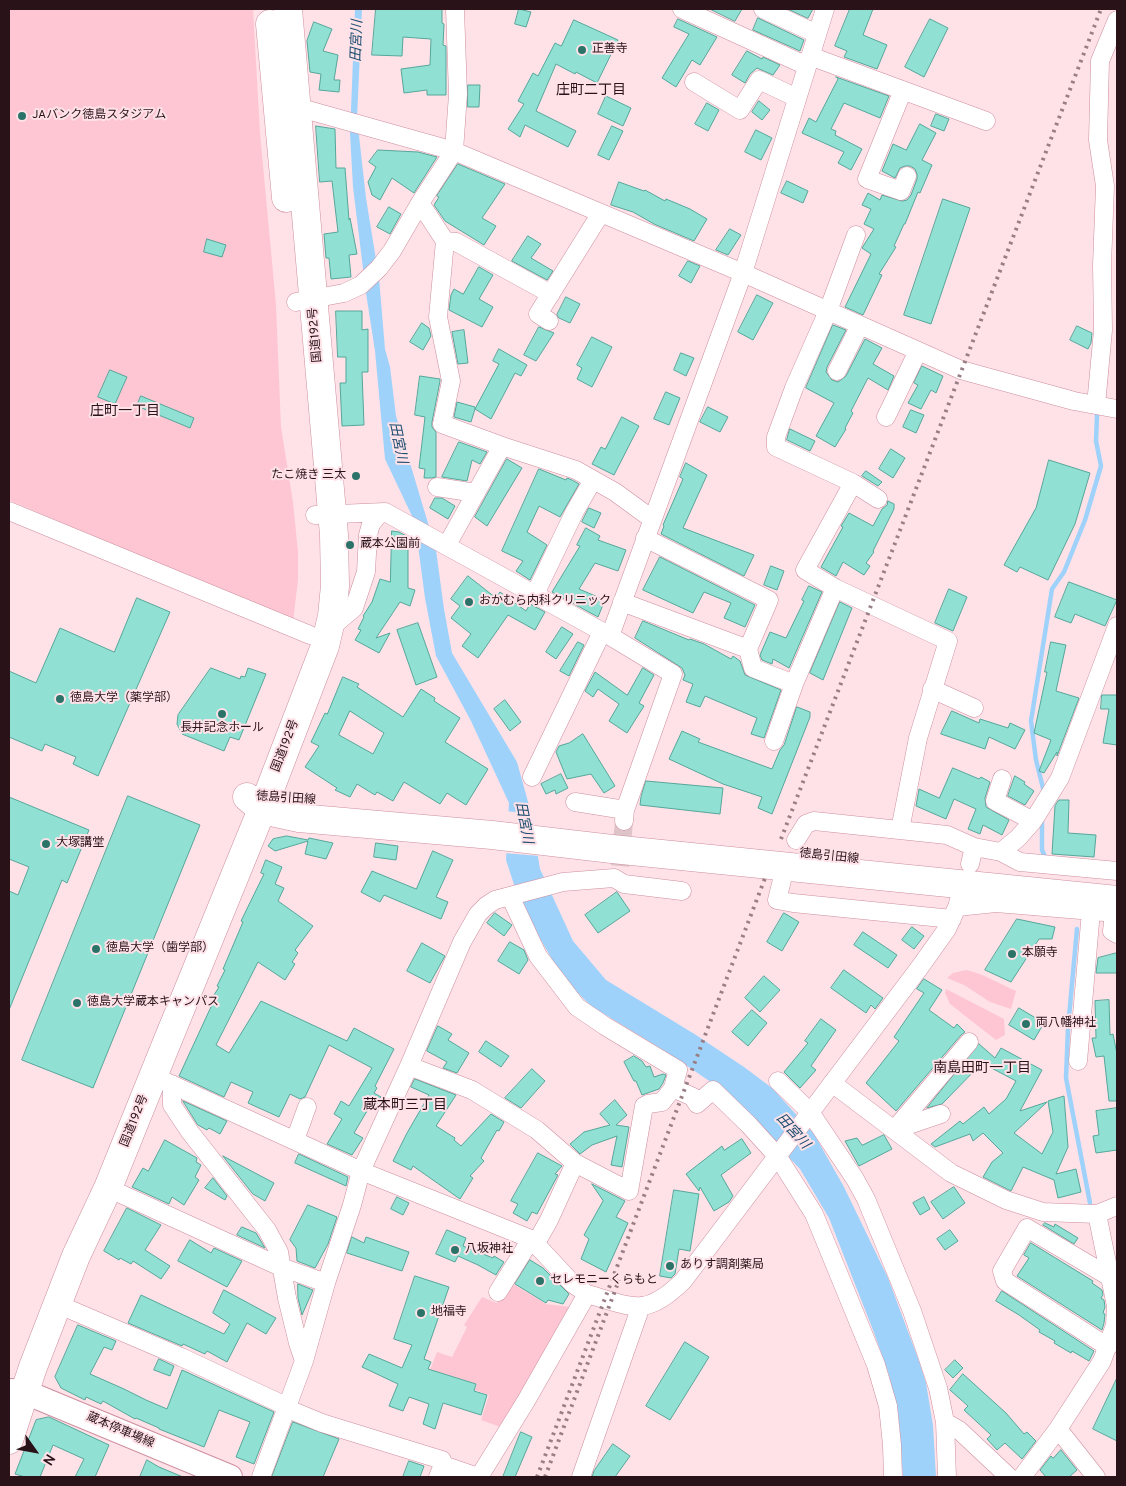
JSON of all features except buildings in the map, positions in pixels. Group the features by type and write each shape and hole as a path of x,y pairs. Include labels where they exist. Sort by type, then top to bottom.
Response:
{"main road":[{"name":"国道192号","path":"269,9 279,130 304,301"},
{"name":"国道192号","path":"9,1440 14,1389 60,1251 86,1197 325,646 320,632 317,598 323,515 304,301 296,107 288,9"},
{"name":"国道192号","path":"14,1389 57,1304 76,1256 108,1188 163,1080 259,801"},
{"name":"徳島引田線","path":"259,801 544,833 625,837 1117,886"},
{"path":"544,833 612,849 1116,909"},
{"name":"蔵本停車場線","path":"14,1389 230,1477"}],"street":[{"path":"304,301 344,293 361,285 379,268 392,251 454,151 458,94 455,9"},
{"path":"682,9 809,61 903,90 986,121"},
{"path":"763,9 817,34"},
{"path":"532,776 622,602 743,273 825,9"},
{"path":"1096,405 1103,330 1102,265 1105,186 1098,140 1100,61 1117,20"},
{"path":"694,82 740,110 759,80 797,98"},
{"path":"903,90 867,179 901,191 907,176"},
{"path":"296,107 454,151 743,273 974,375 1117,409"},
{"path":"420,203 445,241 438,316 451,381 442,424 576,470 614,492 652,519"},
{"path":"549,322 538,314 600,213"},
{"path":"856,235 828,311 794,388 776,437 776,447 853,483 878,499"},
{"path":"445,241 456,242 551,294"},
{"path":"837,371 860,325"},
{"path":"886,417 918,351"},
{"path":"442,542 476,493 502,446"},
{"path":"535,594 575,511 594,480"},
{"path":"853,483 805,570 835,588 948,641 918,738 900,830"},
{"path":"437,487 476,493"},
{"path":"9,511 320,632 354,608 366,572 368,535 371,524 380,512"},
{"path":"323,515 385,512 535,594 673,674 625,815 575,802"},
{"path":"645,538 769,600 748,648 753,668 794,684"},
{"path":"774,742 794,684 835,588"},
{"path":"622,602 748,648"},
{"path":"1002,852 1018,838 1040,810 1060,778 1117,626"},
{"path":"932,689 974,708"},
{"path":"1002,779 995,801 1040,810"},
{"path":"796,840 806,824 814,821 947,835 972,855 1002,852 1020,862 1117,871"},
{"path":"261,1477 304,1361 326,1283 352,1205 360,1171 409,1066 471,924 486,906 496,900 558,883 617,872 624,884 682,891"},
{"path":"782,880 777,900 957,906 996,903 1091,911 1116,909 1112,931 1117,934"},
{"path":"409,1066 472,1090 537,1130 575,1163 629,1191 644,1106 662,1102 673,1088 678,1070 577,1007 538,956 512,895"},
{"path":"163,1080 360,1171 533,1241 573,1284 588,1294 629,1306 654,1304 669,1295 683,1281 779,1156 808,1114 920,967 957,906"},
{"path":"1078,1061 1091,911"},
{"path":"894,1130 969,1042"},
{"path":"163,1080 172,1105 190,1132 267,1230 279,1252 298,1343 304,1361"},
{"path":"778,1081 808,1114 855,1179 866,1199 929,1357 945,1422 947,1477"},
{"path":"832,1083 951,1173 1006,1200 1038,1211 1096,1214 1117,1206"},
{"path":"673,1088 693,1097 697,1104 713,1090 779,1156 814,1214 876,1365 888,1406 893,1477"},
{"path":"295,1140 307,1108"},
{"path":"894,1130 941,1114"},
{"path":"498,1292 549,1220 575,1163"},
{"path":"108,1188 282,1267 326,1283"},
{"path":"1038,1211 1002,1271 1005,1281 1108,1347"},
{"path":"1022,1477 1058,1429 1102,1361 1115,1325 1116,1306 1096,1214"},
{"path":"1027,1228 1110,1278"},
{"path":"57,1304 181,1357 322,1423 442,1460 440,1471 478,1477 526,1401 588,1294"},
{"path":"581,1477 641,1306"},
{"path":"945,1422 959,1430 1009,1477"},
{"path":"1058,1429 1096,1477"}],"shaded area":[{"path":"9,9 253,9 260,133 276,305 281,427 293,502 298,552 298,580 293,622 9,500"},
{"path":"966,970 1016,991 1011,1009 990,1002 964,985 947,978 953,973"},
{"path":"946,989 1004,1019 1005,1035 996,1040 950,1004 945,993"},
{"path":"510,1282 546,1304 571,1307 503,1428 481,1420 489,1395 475,1390 477,1384 430,1370 437,1352 452,1357 467,1327 464,1325 482,1297 497,1303"}],"water":[{"name":"田宮川","path":"355,9 362,9 357,118 366,198 379,278 385,349 390,367 396,416 436,550 452,653 517,762 530,809 540,869 573,941 606,980 744,1067 772,1088 814,1134 844,1187 888,1278 919,1361 926,1383 933,1425 936,1477 903,1477 898,1412 889,1375 829,1218 800,1169 730,1095 668,1053 591,1006 563,978 521,906 506,860 509,803 471,721 436,656 412,516 385,459 375,351 353,187 350,134"}],"pier":[{"path":"506,811 533,814 540,856 504,853"}],"waterway":[{"path":"1044,792 1036,760 1031,721 1052,589 1064,572 1085,520 1101,466 1096,441 1097,415"},
{"path":"1042,817 1042,850 1046,859"},
{"path":"1077,929 1068,1028 1066,1078 1090,1203"}],"tunnel":[{"path":"620,866 624,821"}],"railway":[{"path":"781,839 1101,9"},
{"path":"537,1477 765,878"},
{"path":"545,1477 619,1280"}],"place":[{"name":"正善寺","path":"582,50"},
{"name":"JAバンク徳島スタジアム","path":"22,116"},
{"name":"たこ焼き 三太","path":"356,476"},
{"name":"蔵本公園前","path":"350,545"},
{"name":"おかむら内科クリニック","path":"469,602"},
{"name":"徳島大学（薬学部）","path":"60,699"},
{"name":"長井記念ホール","path":"222,714"},
{"name":"大塚講堂","path":"46,844"},
{"name":"徳島大学（歯学部）","path":"96,949"},
{"name":"本願寺","path":"1012,954"},
{"name":"徳島大学蔵本キャンパス","path":"77,1003"},
{"name":"両八幡神社","path":"1026,1024"},
{"name":"八坂神社","path":"455,1250"},
{"name":"ありす調剤薬局","path":"670,1266"},
{"name":"セレモニーくらもと","path":"540,1281"},
{"name":"地福寺","path":"421,1313"}],"district":[{"name":"庄町二丁目","path":"591,91"},
{"name":"庄町一丁目","path":"125,412"},
{"name":"南島田町一丁目","path":"982,1069"},
{"name":"蔵本町三丁目","path":"405,1106"}]}
